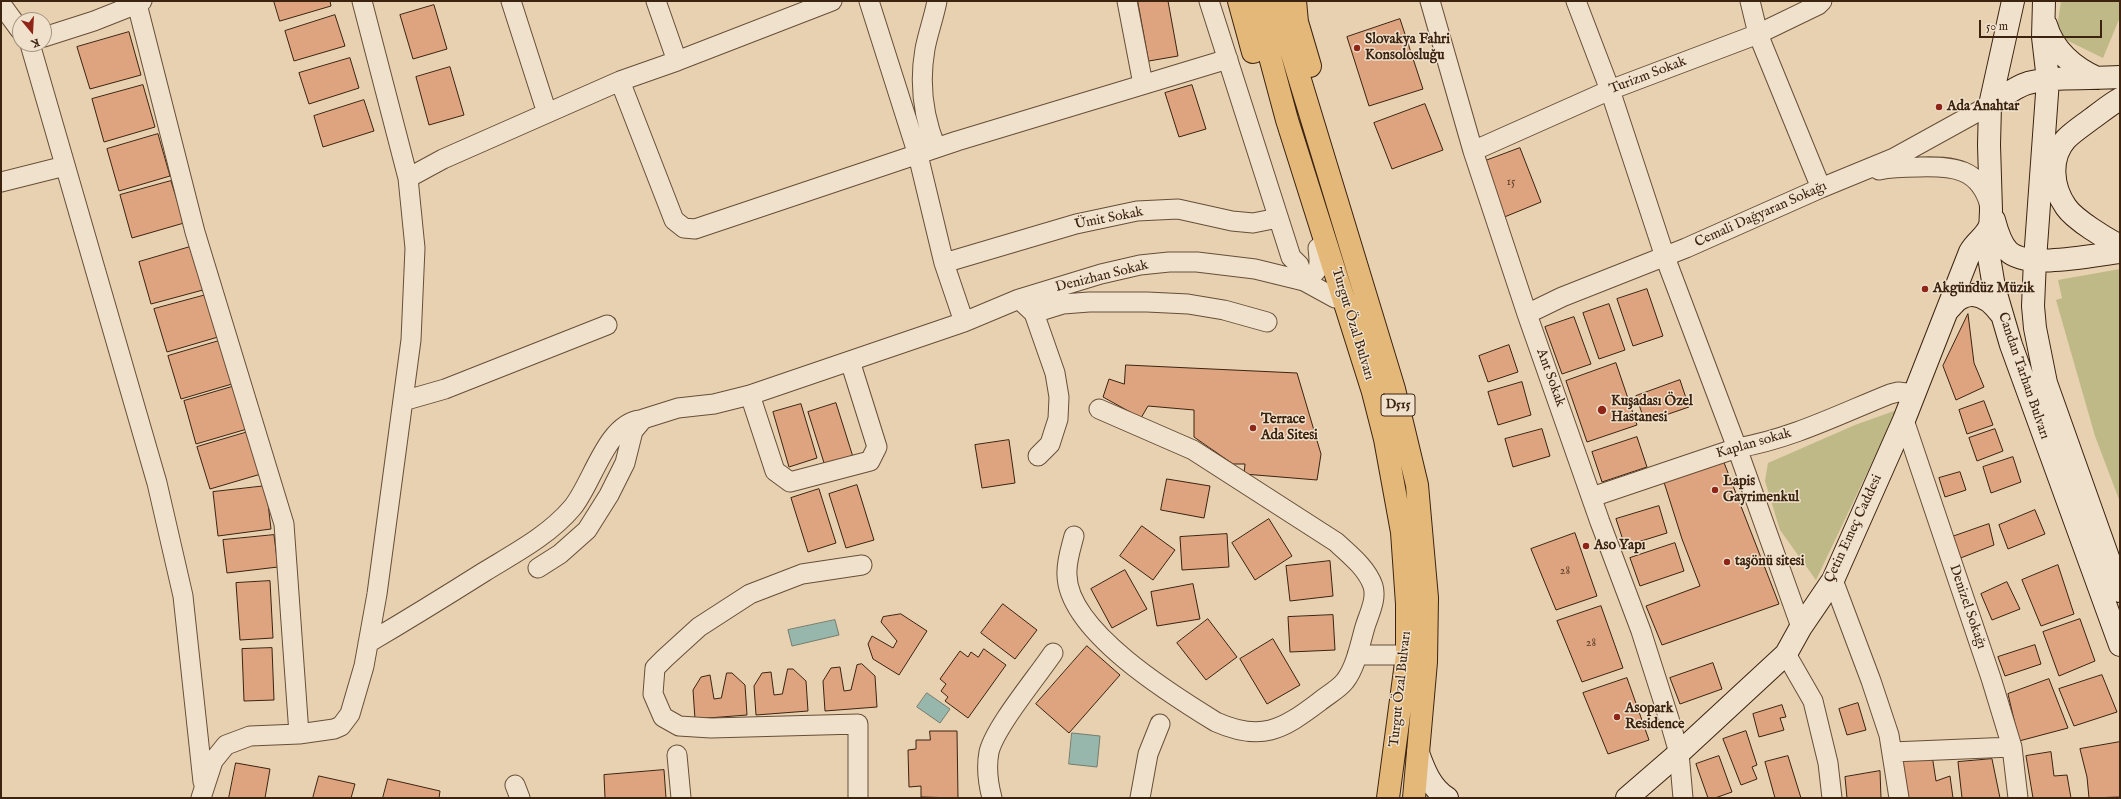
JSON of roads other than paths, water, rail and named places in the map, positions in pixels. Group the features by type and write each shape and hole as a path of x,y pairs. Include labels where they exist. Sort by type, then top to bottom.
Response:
{"highway":[{"path":"1239,1 1248,38 1335,298 1373,392"},
{"name":"Turgut Özal Bulvarı","path":"1255,1 1287,120 1373,392 1385,439 1402,532 1407,604 1407,655 1388,798"},
{"name":"Turgut Özal Bulvarı","path":"1276,1 1282,27 1394,389 1417,485 1427,598 1426,662 1414,798"},
{"path":"1295,1 1298,22 1320,102 1393,345 1402,381 1417,485"}],"street":[{"path":"203,792 213,761 226,745 250,736 299,734 334,729 341,726 350,714 364,666 377,594 411,340 415,248 408,178 362,1"},
{"path":"511,1 547,113"},
{"path":"656,1 677,61"},
{"path":"869,1 918,155 944,263 964,322"},
{"path":"936,148 929,132 922,92 925,48 937,1"},
{"path":"1128,1 1142,79"},
{"path":"1209,1 1290,256 1299,265 1304,281 1315,274 1320,265 1318,248"},
{"name":"Ant Sokak","path":"1430,1 1473,151 1526,314 1641,631 1679,753 1683,798"},
{"path":"1576,1 1610,90 1665,257 1738,448 1801,627"},
{"path":"1750,1 1758,34 1821,188"},
{"name":"Turizm Sokak","path":"1473,151 1610,90 1758,34 1818,5 1822,1"},
{"name":"Candan Tarhan Bulvarı","path":"2013,1 1990,105 1990,261 2001,314 2120,645"},
{"path":"408,178 444,159 620,81 677,61 826,2"},
{"path":"52,34 94,21 140,3 195,232 284,524 299,734"},
{"path":"1,4 12,19"},
{"path":"2043,5 2047,28 2054,43 2080,71 2097,78"},
{"name":"Candan Tarhan Bulvarı","path":"2043,5 2043,37 2048,80 2035,260 2033,306 2035,328 2046,383 2120,591"},
{"path":"32,52 157,483 183,596 203,792"},
{"path":"620,81 674,220 684,228 695,229 936,148 1228,59"},
{"path":"1990,105 2020,86 2048,80 2120,77"},
{"path":"2120,99 2111,104 2066,139 2058,152 2054,174 2055,182 2066,208 2097,232 2120,246"},
{"name":"Cemali Dağyaran Sokağı","path":"1526,314 1562,297 1665,257 1821,188 1894,158 1990,105"},
{"path":"1,182 65,166"},
{"path":"1856,174 1882,169 1914,167 1946,166 1960,170 1979,182 1987,194 1990,217 2002,242 2009,252 2020,258 2035,260 2071,258 2120,252"},
{"name":"Ümit Sokak","path":"944,263 1076,224 1137,211 1178,209 1232,221 1253,223 1278,218"},
{"name":"Çetin Emeç Caddesi","path":"1627,798 1679,753 1786,654 1801,627 1832,580 1915,394 1970,252 1988,231 1990,217"},
{"path":"2034,281 2043,270 2071,258"},
{"name":"Denizhan Sokak","path":"368,643 552,529 580,498 598,460 607,446 632,421 678,408 714,404 750,395 964,322 1019,299 1101,274 1140,265 1169,262 1232,266 1304,281 1335,298"},
{"name":"Çetin Emeç Caddesi","path":"1947,311 1960,298 1970,295 1987,300 2001,314"},
{"path":"1019,299 1034,313 1054,373 1059,397 1058,419 1050,444 1038,456"},
{"path":"1034,313 1063,304 1089,302 1147,302 1188,304 1224,310 1268,322"},
{"path":"403,401 445,389 607,325"},
{"path":"750,395 775,471 790,482 870,462 877,447 850,361"},
{"name":"Kaplan sokak","path":"1592,497 1738,448 1762,444 1784,437 1890,394 1903,392 1915,394"},
{"path":"1074,536 1066,574 1069,588 1071,594 1095,632 1134,666 1204,715 1228,727 1255,733 1273,730 1299,717 1345,682 1357,655 1374,598 1373,586 1367,573 1336,542 1193,450 1099,409"},
{"path":"538,568 560,554 587,530 609,495 625,463 633,431 643,419"},
{"name":"Denizel Sokağı","path":"1904,420 1991,678 2012,747 2018,798"},
{"path":"858,798 858,724 711,728 679,726 663,717 653,694 655,668 699,627 750,594 802,574 862,565"},
{"path":"1832,580 1871,681 1889,735 1899,798"},
{"path":"992,798 987,767 989,751 997,733 1053,654"},
{"path":"1786,654 1813,701 1828,763 1832,798"},
{"path":"1357,655 1407,655"},
{"path":"1140,798 1148,754 1160,724"},
{"path":"1892,752 2012,747"},
{"path":"1418,753 1427,776 1442,795 1447,798"},
{"path":"677,755 681,798"}],"water":[{"path":"835,620 839,635 792,646 788,630"},
{"path":"927,693 950,709 940,723 917,707"},
{"path":"1072,733 1100,736 1097,767 1069,764"}],"place":[{"name":"Slovakya Fahri Konsolosluğu","path":"1357,48"},
{"name":"Ada Anahtar","path":"1939,107"},
{"name":"Akgündüz Müzik","path":"1925,289"},
{"name":"Kuşadası Özel Hastanesi","path":"1602,410"},
{"name":"Terrace Ada Sitesi","path":"1253,428"},
{"name":"Lapis Gayrimenkul","path":"1715,490"},
{"name":"Aso Yapı","path":"1586,546"},
{"name":"taşönü sitesi","path":"1727,562"},
{"name":"Asopark Residence","path":"1617,717"}]}
